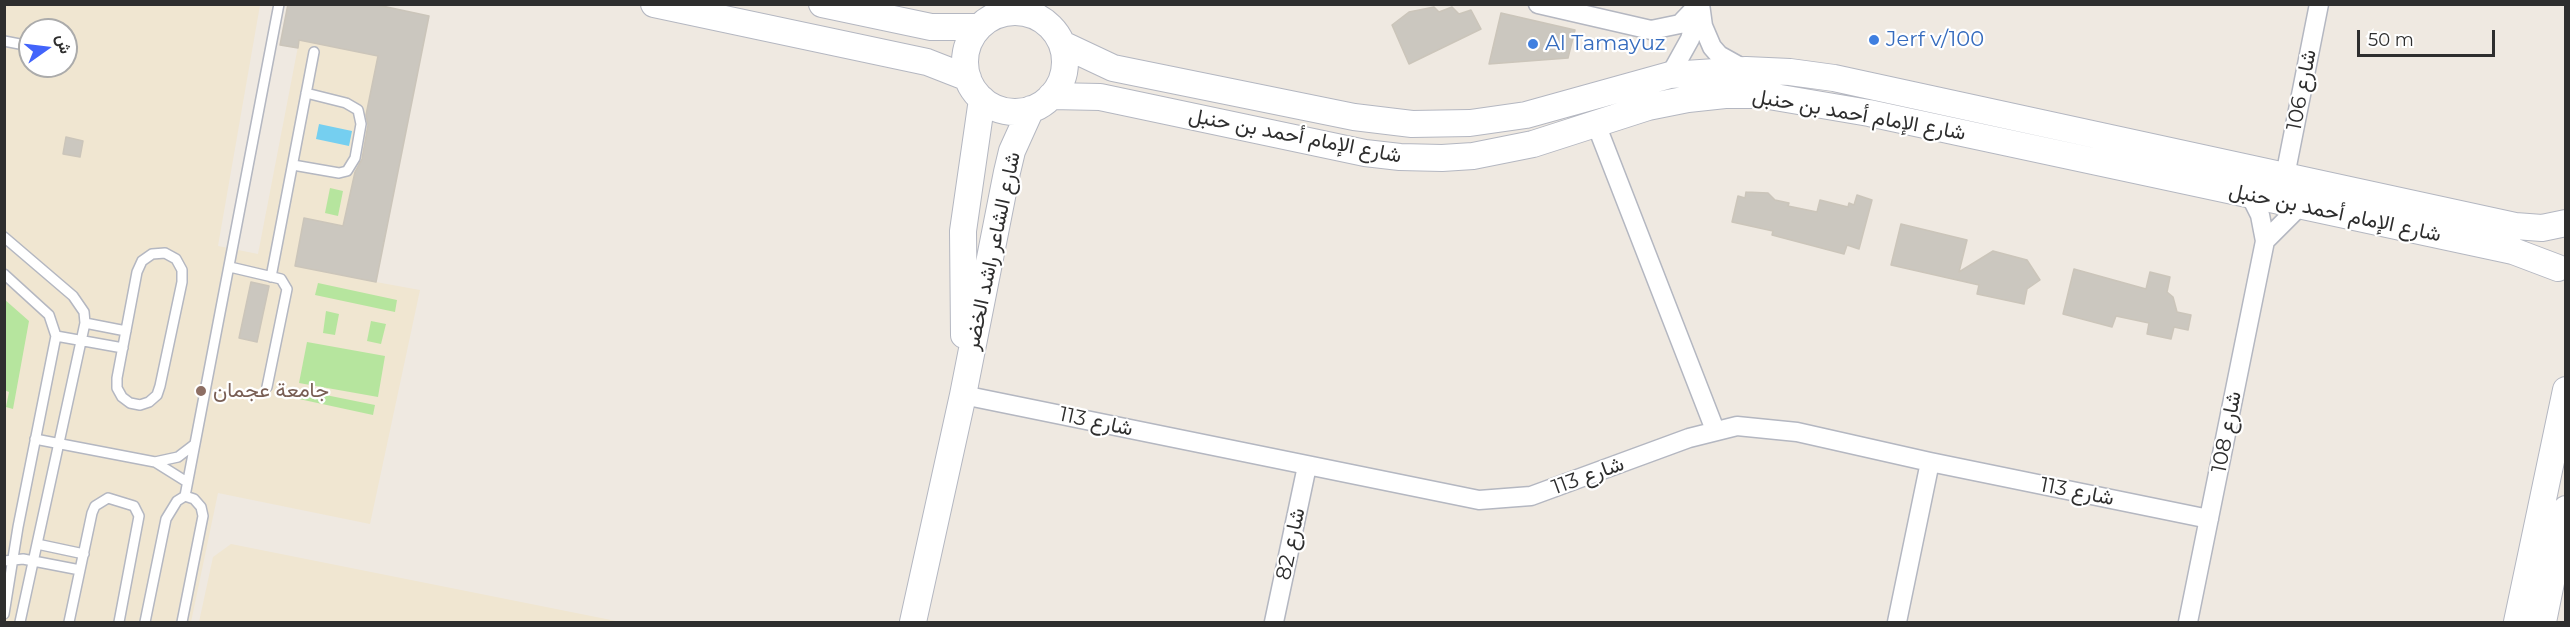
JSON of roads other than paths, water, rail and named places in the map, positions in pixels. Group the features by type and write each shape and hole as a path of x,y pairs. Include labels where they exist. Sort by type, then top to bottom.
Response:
{"street":[{"path":"654,4 927,62 975,88 1005,111 1041,103 1061,81 1065,63 1054,25 1032,15 1020,12 992,16 942,29 895,13 822,4"},
{"path":"1538,4 1651,30 1668,40 1676,65"},
{"path":"1651,30 1680,24 1700,4"},
{"path":"1676,65 1690,39 1700,4"},
{"path":"1700,4 1703,26 1712,47 1719,55 1746,70"},
{"name":"شارع 106","path":"2284,176 2319,4"},
{"path":"975,88 966,51 992,16"},
{"name":"شارع الإمام أحمد بن حنبل","path":"1054,25 1113,68 1354,117 1412,124 1470,123 1526,115 1676,65 1746,70 1834,78 2515,226 2542,228 2565,225"},
{"name":"شارع الشاعر راشد الخضر","path":"963,395 963,231 975,88"},
{"name":"شارع الإمام أحمد بن حنبل","path":"1041,103 1100,97 1365,153 1400,157 1473,156 1533,144 1648,107 1725,95 1763,95 1869,113 2513,251 2561,276"},
{"name":"شارع الشاعر راشد الخضر","path":"913,622 963,395 1007,172 1041,103"},
{"path":"1596,124 1714,430"},
{"name":"شارع 108","path":"2188,622 2265,241 2260,215 2250,195"},
{"path":"2265,241 2300,206"},
{"path":"2561,276 2558,244 2565,225"},
{"path":"2517,622 2565,390"},
{"name":"شارع 113","path":"963,395 1452,497 1505,500 1557,488 1714,430 1737,426 1777,429 2210,519"},
{"path":"1897,622 1930,462"},
{"name":"شارع 82","path":"1274,622 1307,466"},
{"path":"2543,622 2558,579 2565,509"}],"lane":[{"path":"145,622 166,519 177,501 185,496 279,4"},
{"path":"271,276 314,52"},
{"path":"293,165 339,173 347,171 355,158 361,124 358,110 346,103 306,93"},
{"path":"4,237 73,296 84,312 85,323 20,622"},
{"path":"165,253 176,259 182,270 182,282 160,386 157,395 149,402 140,405 130,403 122,397 117,388 123,348 137,272 142,261 152,254 165,253"},
{"path":"230,267 280,279 287,289 267,387"},
{"path":"4,274 49,315 56,336 9,560 5,611 25,603"},
{"path":"85,323 126,331"},
{"path":"56,336 123,348"},
{"path":"35,439 155,462 187,482"},
{"path":"155,462 178,457 195,444"},
{"path":"182,622 203,516 201,507 194,499 185,496"},
{"path":"69,622 95,506 108,498 134,506 138,510 138,522 119,622"},
{"path":"37,544 84,554"},
{"path":"9,560 33,561 80,570"}],"water":[{"path":"319,124 352,131 349,146 316,139"}],"place":[{"name":"Jerf v/100","path":"1874,40"},
{"name":"Al Tamayuz","path":"1533,44"},
{"name":"جامعة عجمان","path":"201,391"}]}
